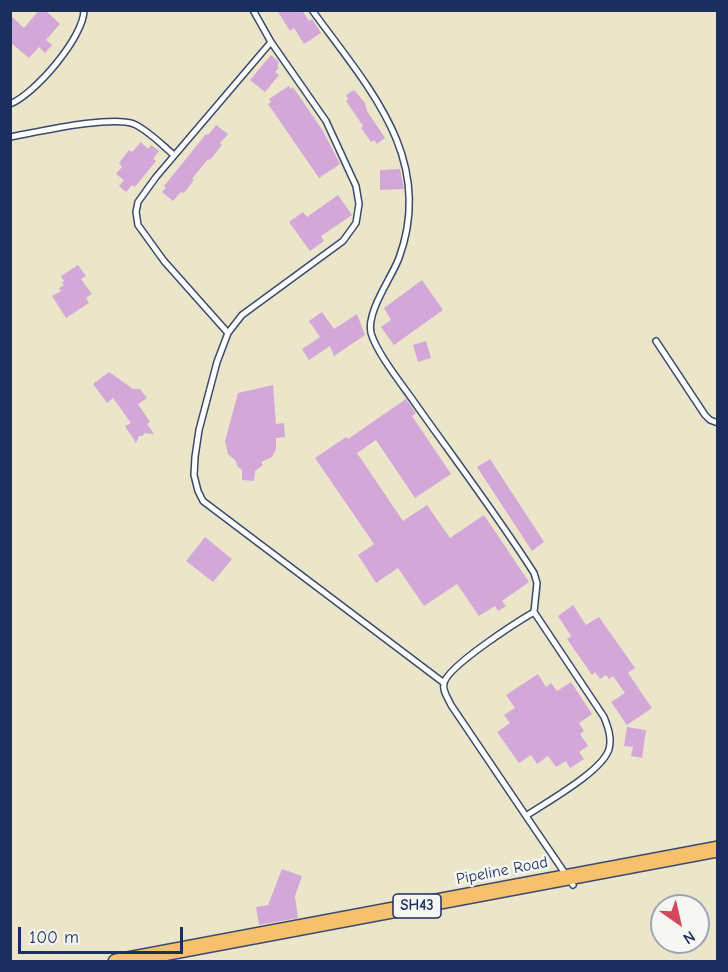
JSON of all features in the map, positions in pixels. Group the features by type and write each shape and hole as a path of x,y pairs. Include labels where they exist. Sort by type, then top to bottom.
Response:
{"main road":[{"name":"Pipeline Road","path":"116,962 714,854"},
{"name":"Pipeline Road","path":"169,962 571,881"}],"lane":[{"path":"10,104 38,86 82,25 84,10"},
{"path":"253,10 271,42 326,121 340,147 356,186 359,204 356,223 343,241 242,315 228,333 199,430 194,475 198,491 203,501 444,683"},
{"path":"312,10 364,82 394,130 406,167 410,198 408,228 399,259 377,305 370,330 403,387 534,573 537,583 534,612 604,717 609,730 609,750 593,770 526,816"},
{"path":"228,333 164,261 138,225 136,212 138,202 174,155 271,42"},
{"path":"10,137 114,120 133,124 174,155"},
{"path":"656,341 705,415 717,423"},
{"path":"534,612 506,629 448,675 444,683 444,692 571,881"}],"building":[{"path":"39,10 45,10 60,24 46,40 52,45 45,53 39,47 29,58 10,42 10,15 24,28"},
{"path":"277,10 302,10 309,21 312,19 321,33 304,44 294,28 290,31"},
{"path":"271,55 279,62 277,66 279,68 275,72 279,75 265,92 250,80"},
{"path":"289,86 291,89 293,87 323,131 340,164 319,178 268,104 271,102 269,99"},
{"path":"354,90 365,103 367,111 385,138 377,144 374,140 371,142 346,101 348,99 346,95"},
{"path":"216,125 228,134 220,143 222,145 192,179 194,180 184,193 181,192 173,201 162,192 166,188 164,186"},
{"path":"141,142 148,149 151,145 159,151 153,159 156,161 135,187 132,185 126,192 119,186 124,180 116,174 122,167 119,163 129,150 132,152"},
{"path":"400,169 404,189 380,190 380,170"},
{"path":"338,195 352,215 321,236 324,241 310,251 289,222 303,212 307,217"},
{"path":"78,265 86,276 81,279 92,294 86,298 89,303 66,318 52,296 61,291 59,288 64,285 61,276"},
{"path":"422,280 443,310 394,345 381,327 391,320 384,308"},
{"path":"322,312 334,329 357,314 365,335 334,356 330,346 309,360 302,349 320,337 309,321"},
{"path":"426,341 431,358 418,362 413,345"},
{"path":"109,372 133,389 140,389 147,398 138,404 150,422 147,424 154,434 144,433 143,436 139,436 136,443 125,426 131,423 113,398 107,403 93,384"},
{"path":"273,385 276,424 284,423 285,437 276,438 276,449 272,457 261,462 263,465 255,471 254,481 242,480 242,470 228,454 225,441 238,393"},
{"path":"406,399 416,413 412,416 451,474 415,498 376,440 357,453 403,521 427,505 450,538 484,515 529,582 502,601 506,606 498,611 495,606 479,616 457,584 424,606 398,568 376,583 358,555 374,544 315,458 346,437 348,439"},
{"path":"490,459 544,542 532,551 477,467"},
{"path":"205,537 232,559 213,582 186,561"},
{"path":"573,605 586,625 599,617 635,668 628,673 652,708 627,725 611,702 625,693 613,676 609,679 606,675 600,679 595,672 592,675 567,639 571,636 558,616"},
{"path":"538,674 546,687 551,683 557,691 571,682 592,714 579,723 584,731 580,734 588,746 579,752 584,759 570,768 566,761 556,767 548,756 537,764 531,755 519,763 497,732 510,723 504,715 515,708 506,695"},
{"path":"627,727 646,730 642,758 631,756 633,747 624,746"},
{"path":"282,869 302,876 295,896 298,918 259,925 256,907 268,905"}]}
